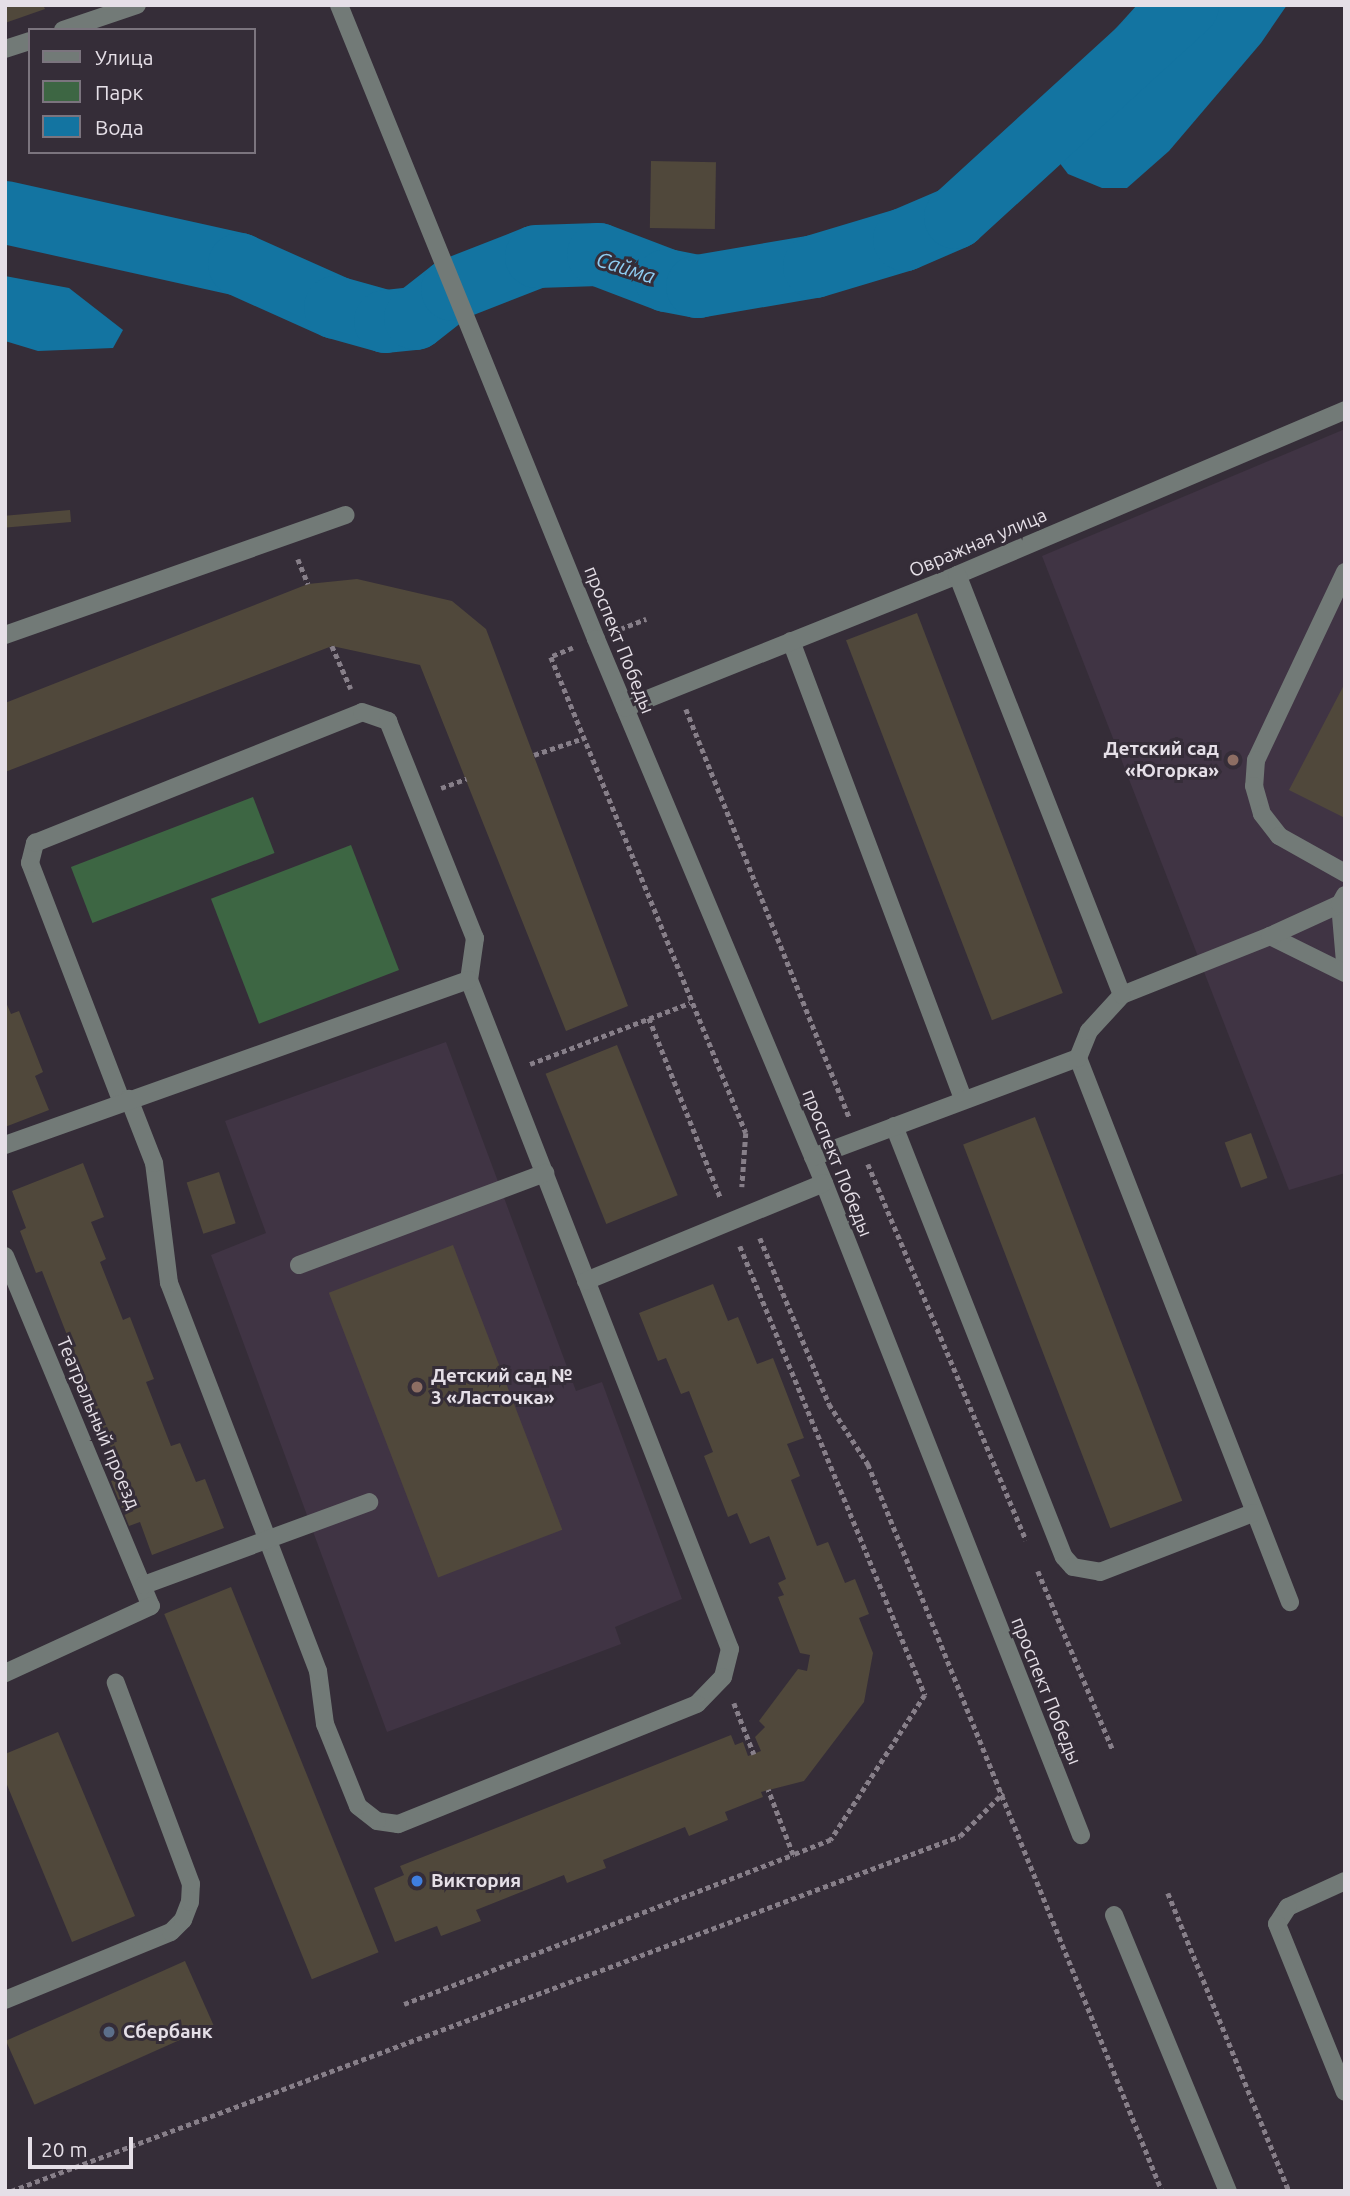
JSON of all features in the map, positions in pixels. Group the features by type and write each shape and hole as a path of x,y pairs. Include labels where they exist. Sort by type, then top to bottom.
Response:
{"street":[{"path":"69,28 137,5"},
{"name":"проспект Победы","path":"340,5 596,639 824,1183 1081,1835"},
{"path":"5,49 28,42"},
{"name":"Овражная улица","path":"625,708 957,575 1345,410"},
{"path":"5,635 346,515"},
{"path":"1345,572 1256,760 1254,786 1262,814 1279,836 1345,873"},
{"path":"957,575 1122,995"},
{"path":"791,641 963,1099"},
{"path":"362,712 388,721 421,795 475,938 468,980 730,1649 723,1676 697,1704 397,1824 377,1821 358,1806 325,1724 318,1671 169,1283 154,1163 125,1099 30,863 35,843 362,712"},
{"path":"1290,1602 1253,1513 1078,1058 1089,1031 1122,995 1270,936 1342,899 1345,962"},
{"path":"1270,936 1345,973"},
{"path":"5,1145 125,1099 181,1085 468,980"},
{"path":"813,1157 1078,1058"},
{"path":"894,1126 1064,1557 1073,1567 1100,1572 1253,1513"},
{"path":"299,1265 545,1173"},
{"path":"586,1281 824,1183"},
{"name":"Театральный проезд","path":"5,1256 151,1606 5,1672"},
{"path":"144,1585 369,1502"},
{"path":"5,2000 171,1932 183,1920 191,1902 191,1884 116,1683"},
{"path":"1345,1881 1288,1907 1277,1924 1345,2092"},
{"path":"1114,1915 1228,2191"}],"path":[{"path":"298,559 308,584"},
{"path":"646,619 551,657 690,1003 746,1133 742,1190 751,1214 828,1404 868,1464 1163,2191"},
{"path":"332,646 362,712"},
{"path":"677,687 858,1139 1028,1546"},
{"path":"534,755 584,738"},
{"path":"506,1073 690,1003"},
{"path":"404,2004 831,1840 925,1695 730,1223 649,1018"},
{"path":"1033,1559 1113,1750"},
{"path":"723,1676 754,1754"},
{"path":"768,1790 793,1855"},
{"path":"11,2191 960,1836 1003,1793"},
{"path":"1168,1893 1289,2191"}],"shaded area":[{"name":"Детский сад «Югорка»","path":"1345,429 1345,1173 1289,1190 1042,556"},
{"name":"Детский сад № 3 «Ласточка»","path":"446,1042 576,1391 602,1382 682,1599 615,1627 621,1644 387,1732 211,1255 266,1233 225,1121"}],"green space":[{"path":"253,797 275,853 92,923 71,867"},
{"path":"351,845 399,970 259,1024 211,899"}],"water":[{"path":"1137,5 1287,5 1261,43 1169,151 1127,188 1102,188 1068,174 1043,141 1043,118 1062,88"},
{"path":"5,276 69,288 123,330 113,348 38,351 5,341"}],"building":[{"path":"5,5 43,5 45,9 5,23"},
{"path":"651,161 716,162 715,229 650,228"},
{"path":"70,510 71,522 6,528 5,516"},
{"path":"357,579 452,601 486,629 628,1006 566,1031 420,665 332,646 5,772 5,703 308,584"},
{"path":"917,613 1063,993 992,1020 846,640"},
{"path":"1345,683 1345,818 1289,790"},
{"path":"5,1000 11,1014 19,1011 43,1072 35,1076 49,1110 5,1127"},
{"path":"617,1045 678,1195 606,1224 546,1074"},
{"path":"1035,1117 1182,1501 1110,1528 963,1145"},
{"path":"1251,1133 1267,1178 1241,1188 1225,1143"},
{"path":"83,1163 104,1217 91,1222 106,1259 100,1262 123,1320 130,1317 154,1379 146,1382 171,1446 180,1443 196,1482 205,1479 224,1528 152,1555 140,1522 129,1526 111,1481 122,1477 89,1391 80,1394 65,1356 74,1353 42,1271 36,1273 20,1231 26,1228 12,1191"},
{"path":"219,1172 236,1223 203,1234 187,1183"},
{"path":"453,1245 562,1530 438,1577 329,1293"},
{"path":"713,1284 728,1321 738,1317 757,1364 773,1358 804,1438 787,1444 800,1476 791,1480 817,1546 828,1542 845,1583 855,1579 869,1614 859,1618 873,1653 864,1702 804,1781 761,1792 763,1797 725,1812 728,1820 689,1836 685,1827 603,1860 606,1868 567,1883 564,1875 476,1910 481,1921 441,1936 437,1926 395,1942 374,1888 404,1875 400,1866 731,1735 735,1745 743,1742 748,1756 761,1751 755,1737 765,1727 759,1721 798,1669 807,1671 810,1655 800,1653 778,1597 784,1595 778,1583 786,1579 769,1536 750,1544 737,1513 728,1517 704,1456 713,1452 689,1391 681,1394 666,1358 658,1361 639,1313"},
{"path":"231,1587 379,1952 312,1979 164,1614"},
{"path":"58,1732 135,1916 72,1942 5,1780 5,1754"},
{"name":"Сбербанк","path":"185,1961 213,2025 34,2105 6,2041"}],"waterway":[{"name":"Сайма","path":"5,212 239,264 335,307 385,321 415,318 452,289 536,256 598,254 666,280 697,286 814,266 904,239 955,217 1187,5"}],"place":[{"name":"Детский сад «Югорка»","path":"1233,760"},
{"name":"Детский сад № 3 «Ласточка»","path":"417,1387"},
{"name":"Виктория","path":"417,1881"},
{"name":"Сбербанк","path":"109,2032"}]}
